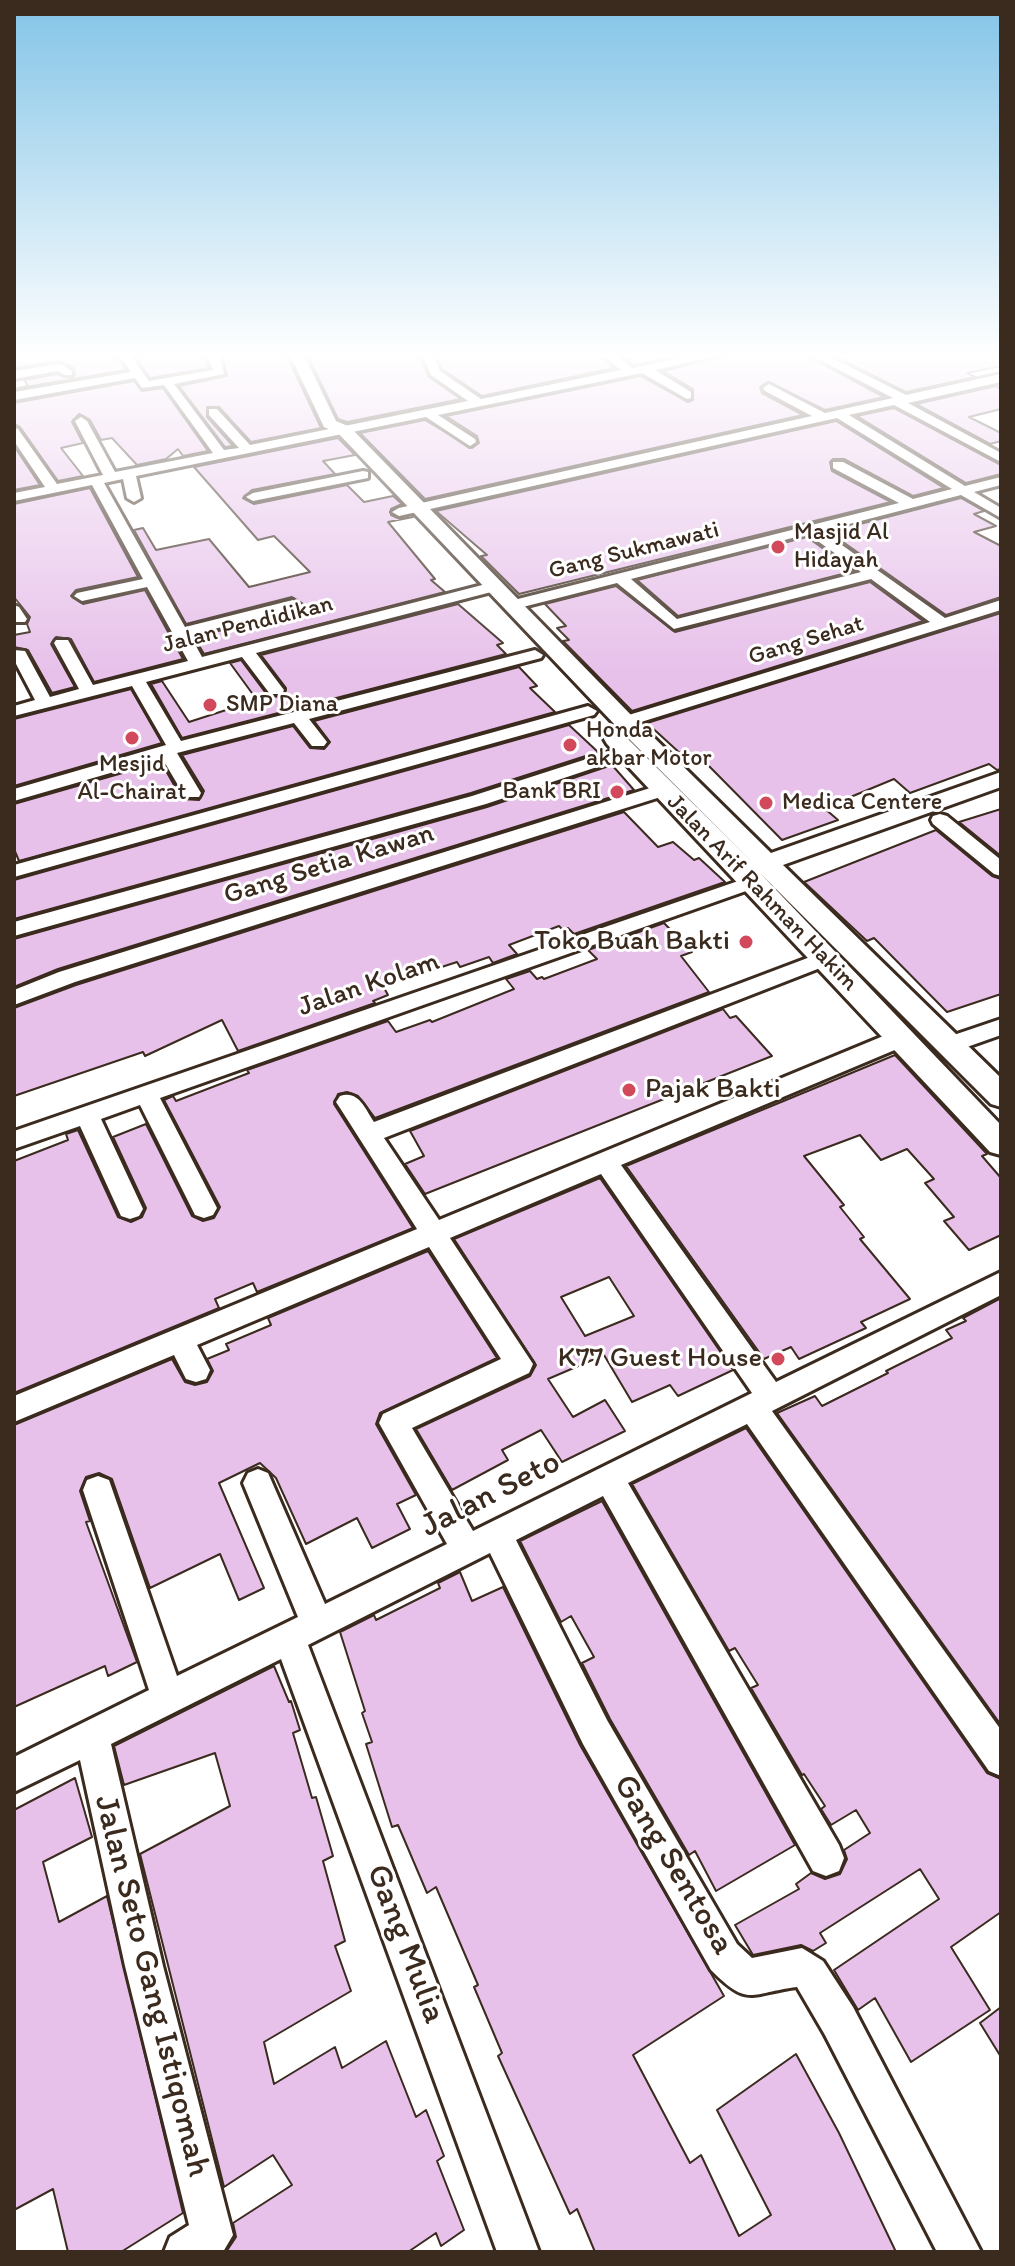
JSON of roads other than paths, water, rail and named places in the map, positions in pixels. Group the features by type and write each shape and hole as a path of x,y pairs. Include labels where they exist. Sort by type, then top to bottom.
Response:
{"main road":[{"name":"Jalan Arif Rahman Hakim","path":"352,459 363,475 408,511"},
{"name":"Jalan Arif Rahman Hakim","path":"360,459 484,590 535,655 663,790 950,1045 1001,1096"},
{"name":"Jalan Arif Rahman Hakim","path":"484,590 511,605 625,722 760,876 826,958 1001,1144"},
{"path":"760,876 1001,779"},
{"path":"760,876 1001,798"}],"street":[{"path":"32,459 53,489"},
{"path":"95,459 153,581 197,663"},
{"path":"14,497 203,459"},
{"path":"408,511 642,459"},
{"path":"911,459 1001,514"},
{"path":"838,465 910,503"},
{"path":"129,474 134,498"},
{"path":"253,497 363,475"},
{"name":"Gang Sukmawati","path":"511,605 1001,481"},
{"path":"810,529 942,623"},
{"path":"620,578 674,624 873,574"},
{"path":"82,596 153,581"},
{"name":"Jalan Pendidikan","path":"14,711 484,590"},
{"path":"180,633 293,605"},
{"name":"Gang Sehat","path":"625,722 1001,605"},
{"path":"983,611 1001,622"},
{"path":"62,643 88,691"},
{"path":"245,650 276,690"},
{"path":"19,654 44,702"},
{"path":"14,795 172,749 535,655"},
{"path":"136,679 192,793"},
{"path":"14,871 588,711"},
{"path":"298,716 318,742"},
{"path":"14,929 479,800 627,751"},
{"name":"Gang Setia Kawan","path":"14,998 67,977 663,790"},
{"path":"940,820 1001,870"},
{"name":"Jalan Kolam","path":"14,1140 760,876"},
{"path":"369,1134 826,958"},
{"path":"950,1045 1001,1027"},
{"path":"14,1409 901,1038"},
{"path":"146,1094 204,1208"},
{"path":"348,1102 519,1364 393,1423 482,1542"},
{"path":"87,1115 130,1209"},
{"path":"604,1160 1001,1759"},
{"name":"Jalan Seto","path":"14,1775 1001,1283"},
{"path":"180,1340 196,1370"},
{"path":"609,1478 826,1858"},
{"name":"Gang Mulia","path":"258,1483 303,1631 518,2252"},
{"path":"98,1490 168,1698"},
{"name":"Gang Sentosa","path":"482,1542 724,1957 746,1978 802,1967 810,1974 839,2021 960,2252"},
{"name":"Jalan Seto Gang Istiqomah","path":"92,1736 144,1966 198,2243"}],"place":[{"name":"Masjid Al Hidayah","path":"778,547"},
{"name":"SMP Diana","path":"210,705"},
{"name":"Mesjid Al-Chairat","path":"132,738"},
{"name":"Honda akbar Motor","path":"570,745"},
{"name":"Bank BRI","path":"617,792"},
{"name":"Medica Centere","path":"766,803"},
{"name":"Toko Buah Bakti","path":"746,942"},
{"name":"Pajak Bakti","path":"629,1090"},
{"name":"K77 Guest House","path":"778,1359"}]}
